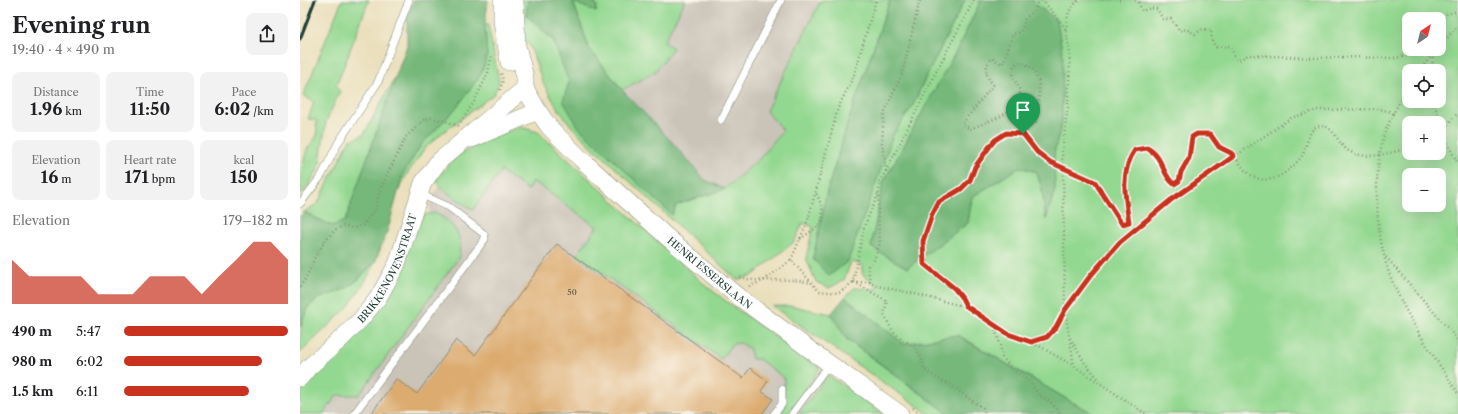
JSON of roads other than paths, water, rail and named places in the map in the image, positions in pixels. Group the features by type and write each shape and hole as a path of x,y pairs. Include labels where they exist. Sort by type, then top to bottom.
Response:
{"street":[{"path":"502,0 502,21 508,59 514,79 525,88"},
{"path":"514,0 517,46 525,76 525,88"},
{"name":"HENRI ESSERSLAAN","path":"525,88 550,128 581,159 667,237 736,295 829,364 904,410"},
{"name":"BRIKKENOVENSTRAAT","path":"300,378 309,367 362,318 378,298 397,264 424,183 438,162 456,145 525,88"},
{"name":"BRIKKENOVENSTRAAT","path":"456,145 538,111"}],"lane":[{"path":"300,204 322,175 338,143 378,82 409,0"},
{"path":"721,120 781,0"},
{"path":"354,414 485,239 484,234 449,207 420,194"},
{"path":"792,414 829,364"},
{"path":"774,414 782,404 782,389"}],"railway":[{"path":"300,39 315,0"}]}
